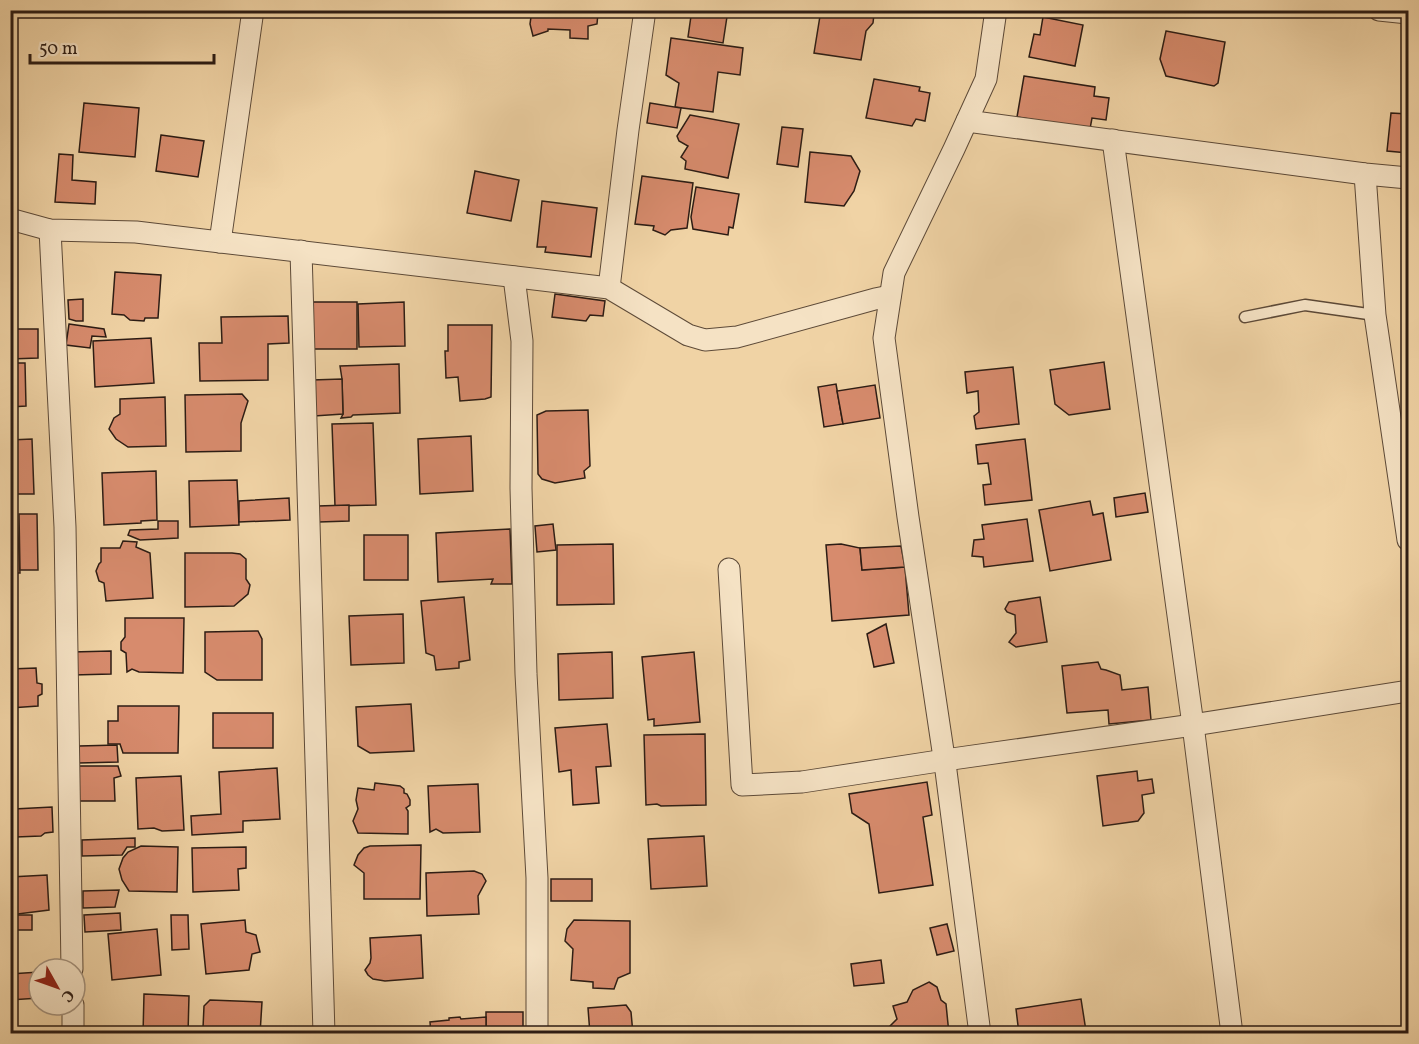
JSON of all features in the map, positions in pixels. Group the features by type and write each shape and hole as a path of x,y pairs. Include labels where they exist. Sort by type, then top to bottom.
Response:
{"street":[{"path":"220,242 253,10"},
{"path":"609,288 645,10"},
{"path":"980,1034 945,760 908,517 884,338 894,273 986,79 996,10"},
{"path":"1379,10 1408,13"},
{"path":"967,121 1408,178"},
{"path":"1113,140 1233,1034"},
{"path":"1365,174 1375,315 1408,540"},
{"path":"10,219 50,230 136,232 609,288 688,335 705,340 737,337 890,296"},
{"path":"50,230 65,527 72,957"},
{"path":"301,251 324,1034"},
{"path":"514,276 522,341 520,488 526,674 537,878 537,1034"},
{"path":"729,569 742,785 802,782 1408,691"},
{"path":"73,1017 73,1034"}],"lane":[{"path":"1245,317 1305,305 1375,315"}],"building":[{"path":"532,10 629,10 628,16 598,13 597,24 588,26 588,39 570,38 570,30 548,29 548,31 533,36 530,24"},
{"path":"685,10 728,10 723,43 688,37 691,16"},
{"path":"821,10 873,10 873,23 866,31 861,60 814,53"},
{"path":"1043,17 1083,25 1075,66 1029,57 1034,34 1040,35"},
{"path":"1166,31 1225,42 1218,83 1214,86 1166,76 1160,59"},
{"path":"671,38 743,48 740,75 718,72 713,112 675,107 679,83 666,75"},
{"path":"1024,76 1095,87 1094,96 1109,98 1106,120 1092,118 1090,129 1017,117"},
{"path":"874,79 920,87 919,91 930,93 925,121 916,119 912,126 866,118"},
{"path":"84,103 139,108 135,157 79,152"},
{"path":"650,103 681,108 677,128 647,123"},
{"path":"1391,113 1408,114 1408,153 1387,151"},
{"path":"690,115 739,124 728,178 685,169 686,161 681,157 688,146 679,141 677,136"},
{"path":"782,127 803,129 798,167 777,164"},
{"path":"161,135 204,141 198,177 156,171"},
{"path":"810,152 851,156 860,171 854,191 844,206 805,202"},
{"path":"59,154 73,155 72,180 96,182 95,204 55,202"},
{"path":"475,171 519,180 511,221 467,213"},
{"path":"642,176 693,183 687,228 671,230 665,235 653,230 654,226 635,224"},
{"path":"696,187 739,194 733,228 729,227 728,235 693,229 691,217"},
{"path":"542,201 597,208 591,257 545,252 546,247 537,247"},
{"path":"115,272 161,275 158,318 145,318 144,321 130,320 124,315 112,314"},
{"path":"555,294 605,301 603,316 590,315 586,321 552,317"},
{"path":"83,299 83,321 69,319 68,300"},
{"path":"312,302 357,302 357,349 312,349"},
{"path":"404,302 405,346 359,347 358,304"},
{"path":"288,316 289,343 268,344 268,380 200,381 199,343 222,343 221,317"},
{"path":"69,324 104,329 106,337 92,336 90,348 66,345"},
{"path":"448,325 492,325 491,397 460,401 458,377 446,378 445,351 448,351"},
{"path":"10,329 38,329 38,358 10,359"},
{"path":"151,338 154,383 95,387 93,341"},
{"path":"1104,362 1110,409 1069,415 1055,404 1050,370"},
{"path":"10,363 25,363 26,406 10,407"},
{"path":"399,364 400,413 353,415 341,418 343,414 340,366"},
{"path":"1013,367 1019,424 976,429 974,416 979,412 978,391 967,393 965,372"},
{"path":"342,379 343,414 314,416 312,380"},
{"path":"836,384 843,424 824,427 818,387"},
{"path":"875,385 880,418 843,424 837,391"},
{"path":"242,394 248,401 241,423 241,451 186,452 185,395"},
{"path":"165,397 166,446 128,447 116,439 109,429 114,418 120,414 120,399"},
{"path":"588,410 590,466 584,471 585,478 555,483 542,479 538,474 537,415 546,411"},
{"path":"373,423 376,505 335,506 332,424"},
{"path":"471,436 473,491 420,494 418,439"},
{"path":"32,439 34,494 10,494 10,440"},
{"path":"1025,439 1032,500 985,505 983,485 991,484 988,463 978,464 976,445"},
{"path":"156,471 157,520 104,525 102,473"},
{"path":"237,480 239,525 190,527 189,481"},
{"path":"1145,493 1148,512 1116,517 1114,498"},
{"path":"289,498 290,520 239,522 239,501"},
{"path":"1090,501 1093,515 1103,513 1111,560 1050,571 1039,510"},
{"path":"349,505 349,521 319,522 318,506"},
{"path":"10,513 17,513 20,573 10,573"},
{"path":"19,514 37,514 38,570 20,570"},
{"path":"1027,519 1033,561 984,567 983,557 972,556 974,540 984,539 982,525"},
{"path":"158,521 178,521 178,538 140,540 128,535 130,530 158,529"},
{"path":"553,524 556,550 537,552 535,526"},
{"path":"510,529 512,584 491,584 493,579 438,582 436,533"},
{"path":"364,535 408,535 408,580 364,580"},
{"path":"123,541 137,542 136,547 150,553 153,598 106,601 104,583 99,581 96,571 101,562 101,548 120,548"},
{"path":"613,544 614,604 557,605 557,545"},
{"path":"841,544 860,548 862,570 905,567 909,615 832,621 826,545"},
{"path":"901,546 905,567 862,570 860,548"},
{"path":"185,553 240,554 246,559 246,579 250,585 248,594 234,606 185,607"},
{"path":"464,597 470,660 459,662 459,668 436,670 434,656 426,653 421,601"},
{"path":"1040,597 1047,642 1016,647 1009,642 1016,633 1015,615 1005,609 1009,602"},
{"path":"403,614 404,663 351,665 349,616"},
{"path":"125,618 184,618 183,673 139,672 132,669 127,672 126,653 121,650 121,642 125,637"},
{"path":"886,624 894,663 874,667 867,634"},
{"path":"258,631 262,639 262,680 217,680 205,672 205,632"},
{"path":"111,651 111,674 73,675 72,652"},
{"path":"612,652 613,698 559,700 558,654"},
{"path":"694,652 700,722 654,726 654,719 648,720 642,657"},
{"path":"1098,662 1101,669 1120,675 1122,690 1148,687 1151,720 1109,724 1108,710 1067,713 1062,666"},
{"path":"36,668 37,683 42,684 38,706 10,708 10,669"},
{"path":"411,704 414,751 370,753 358,746 356,707"},
{"path":"118,706 179,706 178,753 123,753 120,744 108,744 108,721 118,721"},
{"path":"213,713 273,713 273,748 213,748"},
{"path":"607,724 611,766 596,767 599,803 573,805 571,770 559,772 555,728"},
{"path":"705,734 706,805 646,805 644,735"},
{"path":"117,745 118,762 79,763 79,746"},
{"path":"78,766 118,766 121,776 114,778 115,801 78,801"},
{"path":"277,768 280,819 243,821 243,832 192,835 191,816 221,814 219,772"},
{"path":"1137,771 1138,781 1152,779 1154,793 1142,795 1144,813 1138,821 1103,826 1097,776"},
{"path":"181,776 184,830 138,829 136,778"},
{"path":"927,782 932,815 923,817 933,885 879,893 869,824 852,813 849,794"},
{"path":"375,783 400,786 404,789 404,793 410,800 410,805 406,808 408,834 358,833 353,821 358,809 356,800 358,788 374,790"},
{"path":"478,784 480,832 443,833 436,829 430,832 428,786"},
{"path":"52,807 53,832 41,836 16,837 14,809"},
{"path":"10,808 14,808 14,868 10,868"},
{"path":"704,836 707,886 651,889 648,839"},
{"path":"135,838 135,847 127,847 122,855 82,856 82,840"},
{"path":"421,845 420,899 364,899 364,873 354,865 364,848"},
{"path":"141,846 178,847 177,892 129,891 122,880 119,869 128,852"},
{"path":"246,847 246,868 238,869 239,890 193,892 192,848"},
{"path":"474,871 482,874 486,881 478,896 479,914 427,916 426,873"},
{"path":"47,875 49,910 10,915 10,877"},
{"path":"551,879 592,879 592,901 551,901"},
{"path":"119,890 115,907 83,908 83,891"},
{"path":"120,913 121,930 85,932 84,915"},
{"path":"10,915 32,915 32,930 10,930"},
{"path":"171,915 188,915 189,949 172,950"},
{"path":"245,920 246,932 256,935 260,952 252,954 249,970 206,974 201,924"},
{"path":"574,920 630,921 630,973 618,978 614,989 593,988 593,982 571,980 573,949 565,941 567,929"},
{"path":"947,924 954,951 937,955 930,928"},
{"path":"157,929 161,975 112,980 108,934"},
{"path":"421,935 423,978 385,981 373,979 368,975 365,970 371,958 370,938"},
{"path":"881,960 884,983 854,986 851,964"},
{"path":"27,973 27,999 10,1000 10,974"},
{"path":"929,982 937,987 941,1000 946,1004 949,1034 891,1034 890,1026 897,1019 893,1006 907,1002 913,990"},
{"path":"144,994 189,996 188,1034 143,1034"},
{"path":"1081,999 1086,1031 1073,1034 1019,1034 1016,1009"},
{"path":"210,1000 262,1002 260,1034 204,1034 204,1006"},
{"path":"626,1005 631,1012 633,1034 590,1034 588,1008"},
{"path":"486,1012 523,1012 523,1034 486,1034"},
{"path":"460,1017 461,1019 486,1017 486,1034 431,1034 430,1022"},
{"path":"361,1027 423,1028 423,1034 361,1034"}]}
